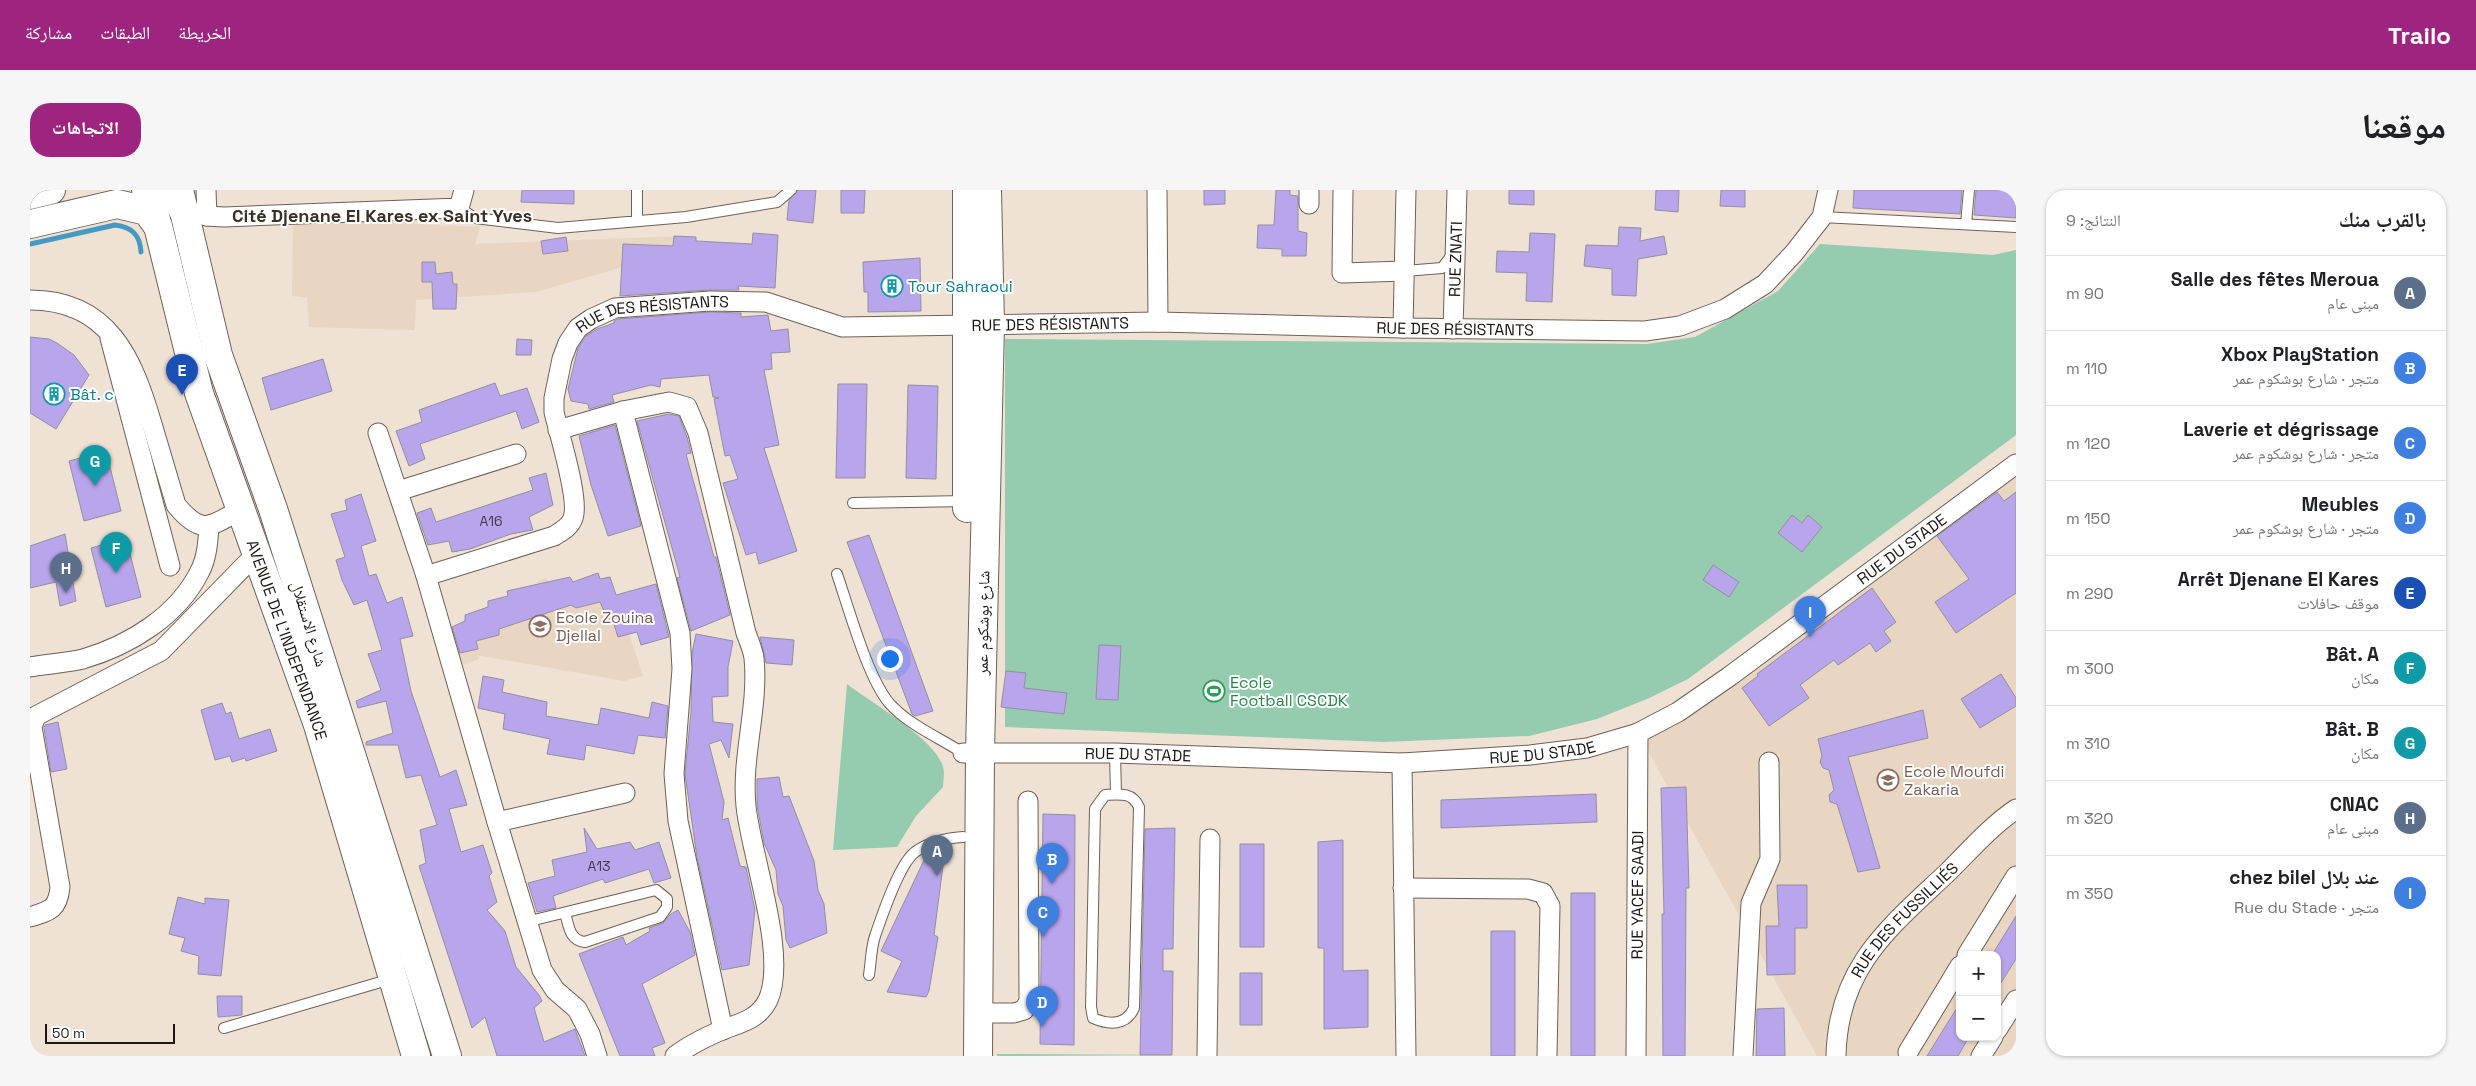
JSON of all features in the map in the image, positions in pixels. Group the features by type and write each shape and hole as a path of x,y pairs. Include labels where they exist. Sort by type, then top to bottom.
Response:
{"main road":[{"path":"30,195 51,190"},
{"path":"960,1056 963,837 971,753 967,501 979,324 967,190"},
{"name":"شارع بوشكوم عمر","path":"978,1056 971,753 979,324 987,190"},
{"path":"117,204 147,211 157,224 170,197"},
{"path":"30,224 117,204 170,197"},
{"name":"شارع الاستقلال","path":"170,197 218,355 273,509 447,1056"},
{"name":"AVENUE DE L'INDEPENDANCE","path":"157,224 199,393 318,725 416,1056"}],"street":[{"path":"170,197 206,190"},
{"path":"1157,190 1158,322"},
{"path":"1343,190 1342,272 1405,271"},
{"path":"1402,328 1406,190"},
{"name":"RUE ZNATI","path":"1453,329 1457,190"},
{"name":"RUE DES RÉSISTANTS","path":"426,576 554,536 566,529 573,518 575,502 558,430 554,398 562,359 568,343 578,328 615,308 710,301 766,302 842,327 1158,322 1453,329 1645,331 1680,326 1726,309 1765,284 1794,254 1822,217 1828,190"},
{"path":"170,197 224,217 461,199"},
{"path":"30,300 65,303 85,312 107,328 127,354 139,380 176,505 189,520 200,525 209,526 242,509"},
{"path":"107,328 170,566"},
{"path":"558,430 623,412 670,402 687,407 692,414 746,633 754,656 755,680 747,754 746,805 761,872 774,964 768,1000 758,1015 741,1025 723,1030 683,1050 676,1056"},
{"path":"623,412 680,633 682,669 674,774 678,820 723,1030"},
{"path":"378,432 426,576 526,922 542,970 555,990 577,1009 590,1034 597,1056"},
{"path":"398,490 516,454"},
{"name":"RUE DU STADE","path":"971,753 1116,754 1402,763 1530,755 1587,748 1638,733 1678,712 1730,676 2016,464"},
{"path":"30,667 83,659 130,640 163,618 186,595 201,570 209,526"},
{"path":"30,916 52,908 59,900 60,887 32,727 36,716 161,651 257,553"},
{"name":"RUE YACEF SAADI","path":"1636,1056 1638,733"},
{"path":"1743,1056 1751,903 1770,859 1769,762"},
{"path":"1402,763 1406,1056"},
{"path":"497,822 625,793"},
{"path":"978,1013 1014,1013 1024,1010 1029,1000 1028,801"},
{"name":"RUE DES FUSSILLIÉS","path":"1836,1056 1841,1010 1864,958 1885,931 2016,809"},
{"path":"1207,1056 1210,839"},
{"path":"1969,951 2016,876"},
{"path":"1403,888 1528,889 1543,893 1550,906 1547,1056"},
{"path":"1908,1052 1955,985"},
{"path":"1981,1056 1990,1041"}],"lane":[{"path":"637,190 637,221"},
{"path":"461,199 475,218 558,228 686,217 777,202 791,190"},
{"path":"1966,224 1969,190"},
{"path":"1822,217 2016,227"},
{"path":"1405,271 1442,268 1451,258 1456,238"},
{"path":"853,502 967,501"},
{"path":"837,574 878,689 891,706 909,720 971,753"},
{"path":"1116,754 1116,794"},
{"path":"1116,794 1128,794 1136,800 1139,807 1134,1008 1130,1016 1123,1022 1102,1022 1093,1018 1090,1007 1096,809 1105,795 1116,794"},
{"path":"869,975 875,937 900,872 914,853 924,847 947,838 963,837"},
{"path":"526,922 565,912 656,890 666,899 667,906 660,917 585,942 578,941 571,936 565,912"},
{"path":"224,1028 392,979"}],"shaded area":[{"path":"415,215 415,224 480,227 475,244 683,236 684,262 633,264 536,292 416,300 415,330 309,327 307,298 292,296 293,218"},
{"path":"2016,457 2016,1056 1817,1056 1638,733"},
{"name":"Ecole Zouina Djellal","path":"598,573 600,579 610,577 643,676 624,681 476,655 479,659 456,667 444,631 465,621 465,615 488,607 508,596 507,591 516,588 519,593 538,586 537,581 546,578 549,583 570,577 573,581"}],"green space":[{"path":"1820,244 1993,255 2016,250 2016,435 1688,679 1647,699 1597,719 1529,736 1384,742 1005,727 1005,339 1647,344 1695,337 1778,291"},
{"path":"847,684 901,722 929,745 938,756 943,767 943,787 916,816 897,847 833,850"},
{"path":"997,1054 1179,1055 997,1056"}],"building":[{"path":"522,190 574,190 574,204 521,202"},
{"path":"798,190 816,190 813,223 787,220 789,200"},
{"path":"841,190 865,190 864,213 841,213"},
{"path":"1204,190 1225,190 1225,204 1204,205"},
{"path":"1276,190 1290,190 1290,195 1298,196 1298,231 1307,233 1306,256 1282,256 1282,249 1257,248 1258,225 1274,225"},
{"path":"1509,190 1534,190 1534,205 1509,204"},
{"path":"1656,190 1679,190 1678,212 1655,210"},
{"path":"1721,190 1745,190 1745,207 1720,206"},
{"path":"1854,190 1962,190 1960,214 1853,208"},
{"path":"1976,190 2016,190 2016,218 1974,215"},
{"path":"1619,227 1641,228 1640,241 1664,236 1667,254 1638,259 1636,296 1612,295 1612,269 1584,266 1586,245 1618,246"},
{"path":"753,233 778,235 775,288 738,286 739,290 709,290 620,296 623,244 673,246 674,236 696,237 696,241 752,244"},
{"path":"1530,233 1555,234 1552,302 1526,301 1527,273 1496,272 1497,251 1529,252"},
{"path":"566,237 568,251 543,254 541,241"},
{"name":"Tour Sahraoui","path":"920,258 921,311 868,312 868,292 864,292 863,262"},
{"path":"422,262 435,262 436,274 452,272 453,284 457,284 456,309 433,309 432,282 422,282"},
{"path":"710,312 741,313 741,317 768,315 771,331 788,329 790,352 771,353 772,369 764,370 779,445 764,448 797,551 759,564 756,552 746,555 723,483 738,479 730,455 725,456 714,399 719,398 713,397 709,375 661,379 660,387 651,385 612,395 614,402 589,409 588,404 571,401 568,389 578,348 586,336 597,329 614,323 618,319"},
{"name":"Bât. c","path":"30,337 49,339 57,343 74,355 89,375 56,429 30,413"},
{"path":"517,339 532,340 531,355 516,355"},
{"path":"323,359 332,391 271,410 262,378"},
{"path":"495,383 500,396 527,388 539,422 522,429 516,411 420,444 425,459 409,466 396,431 422,422 419,410"},
{"path":"838,384 867,384 865,478 836,478"},
{"path":"908,385 938,386 936,479 906,478"},
{"path":"669,414 679,416 687,437 691,453 686,454 714,557 716,557 730,615 691,631 677,578 680,577 637,421"},
{"path":"615,425 641,526 608,536 591,485 579,436"},
{"path":"106,451 121,511 84,521 69,461"},
{"path":"546,473 553,505 529,517 533,530 511,534 470,549 452,552 449,541 428,545 417,513 431,508 436,522 533,490 529,478"},
{"path":"1997,492 2004,501 2016,492 2016,593 1956,633 1935,602 1969,579 1937,536"},
{"path":"361,494 376,541 361,546 369,576 376,574 387,603 402,597 413,636 400,639 411,691 440,777 456,770 467,805 449,809 461,852 483,845 492,873 489,876 497,902 487,910 505,931 516,967 542,1001 534,1008 544,1042 575,1029 585,1056 497,1056 485,1017 472,1028 419,866 426,863 420,830 437,825 421,775 406,778 398,745 366,745 366,742 393,733 386,701 358,708 356,701 381,690 368,654 382,650 367,600 354,605 342,580 336,560 345,557 331,514 347,510 345,500"},
{"path":"1792,515 1802,523 1808,515 1822,527 1802,552 1778,533"},
{"path":"65,534 76,601 60,606 56,582 30,588 30,546"},
{"path":"869,535 933,711 915,716 912,714 847,542"},
{"path":"126,538 141,597 106,607 91,548"},
{"path":"1713,565 1739,582 1729,597 1703,580"},
{"path":"598,573 600,579 610,577 616,595 656,584 669,637 641,645 637,632 618,637 612,618 608,620 600,602 576,608 571,605 499,629 499,635 476,641 478,649 460,653 452,627 465,621 465,615 488,607 488,601 508,596 507,591 570,577 573,582"},
{"path":"1872,588 1896,622 1884,631 1891,641 1876,652 1870,643 1838,665 1834,660 1800,685 1809,698 1769,726 1742,688 1758,676 1757,674"},
{"path":"696,634 733,641 728,667 728,696 712,697 713,722 733,724 729,758 721,740 709,744 724,802 722,820 728,818 740,866 746,867 755,910 749,965 722,970 697,857 685,774 691,712 692,653"},
{"path":"760,637 794,640 792,665 766,663"},
{"path":"1099,645 1121,646 1118,700 1096,699"},
{"path":"1006,671 1026,673 1024,688 1067,693 1064,714 1001,707"},
{"path":"2001,674 2016,698 2016,706 1980,728 1961,699"},
{"path":"483,676 504,680 502,692 547,702 546,716 598,725 601,708 649,718 652,702 668,706 665,738 638,735 634,754 586,745 584,760 547,754 550,739 503,729 505,714 478,708"},
{"path":"222,703 226,714 231,712 239,739 270,729 277,751 246,761 245,758 232,762 230,756 215,760 201,710"},
{"path":"1923,710 1928,738 1848,757 1880,868 1858,872 1837,804 1830,802 1829,795 1834,790 1829,770 1823,768 1820,762 1822,756 1818,739"},
{"path":"58,722 67,769 51,772 44,728 45,725"},
{"path":"779,777 783,797 789,796 814,861 818,890 824,904 827,933 790,948 786,940 783,906 778,894 776,870 764,843 757,805 757,779"},
{"path":"1686,787 1689,888 1686,888 1685,1056 1663,1056 1662,914 1664,914 1661,788"},
{"path":"1596,794 1597,822 1441,828 1441,800"},
{"path":"1043,814 1075,815 1074,1045 1040,1044"},
{"path":"584,828 597,849 630,842 635,850 659,842 671,878 654,883 649,869 605,883 603,879 553,896 556,908 537,912 528,883 555,876 552,860 587,852"},
{"path":"1175,828 1173,949 1163,949 1163,971 1173,971 1172,1055 1140,1055 1145,829"},
{"path":"1343,840 1343,971 1368,970 1368,1027 1324,1029 1324,948 1318,948 1318,842"},
{"path":"1240,844 1264,844 1264,947 1240,947"},
{"path":"926,856 944,858 934,935 938,937 929,991 926,997 887,992 902,961 881,951"},
{"path":"1777,885 1807,885 1807,928 1795,928 1795,974 1767,975 1766,926 1779,926"},
{"path":"1571,893 1595,893 1595,1056 1571,1056"},
{"path":"178,897 205,904 205,898 229,900 221,976 198,974 199,956 181,951 185,938 169,934"},
{"path":"678,910 690,932 695,955 642,984 665,1043 652,1048 655,1056 620,1056 579,954 623,937 626,945 650,931 649,928 663,923 671,914"},
{"path":"2016,916 2016,959 2001,983 2001,951 1994,951"},
{"path":"1491,931 1515,931 1515,1056 1491,1056"},
{"path":"1240,973 1262,973 1262,1025 1240,1025"},
{"path":"217,996 242,996 242,1015 218,1017"},
{"path":"1784,1008 1785,1056 1756,1056 1757,1009"},
{"path":"1956,1009 1956,1041 1967,1041 1958,1056 1927,1056"}],"waterway":[{"path":"30,244 115,225 126,228 134,233 139,241 141,252"}],"place":[{"name":"Tour Sahraoui","path":"892,286"},
{"name":"Bât. c","path":"54,394"},
{"name":"Arrêt Djenane El Kares","path":"182,395"},
{"name":"Bât. B","path":"95,486"},
{"name":"Bât. A","path":"116,573"},
{"name":"CNAC","path":"66,593"},
{"name":"Ecole Zouina Djellal","path":"540,626"},
{"name":"عند بلال chez bilel","path":"1810,637"},
{"name":"Ecole Football CSCDK","path":"1214,691"},
{"name":"Ecole Moufdi Zakaria","path":"1888,780"},
{"name":"Salle des fêtes Meroua","path":"937,876"},
{"name":"Xbox PlayStation","path":"1052,884"},
{"name":"Laverie et dégrissage","path":"1043,937"},
{"name":"Meubles","path":"1042,1027"}],"district":[{"name":"Cité Djenane El Kares ex Saint Yves","path":"382,215"}]}
